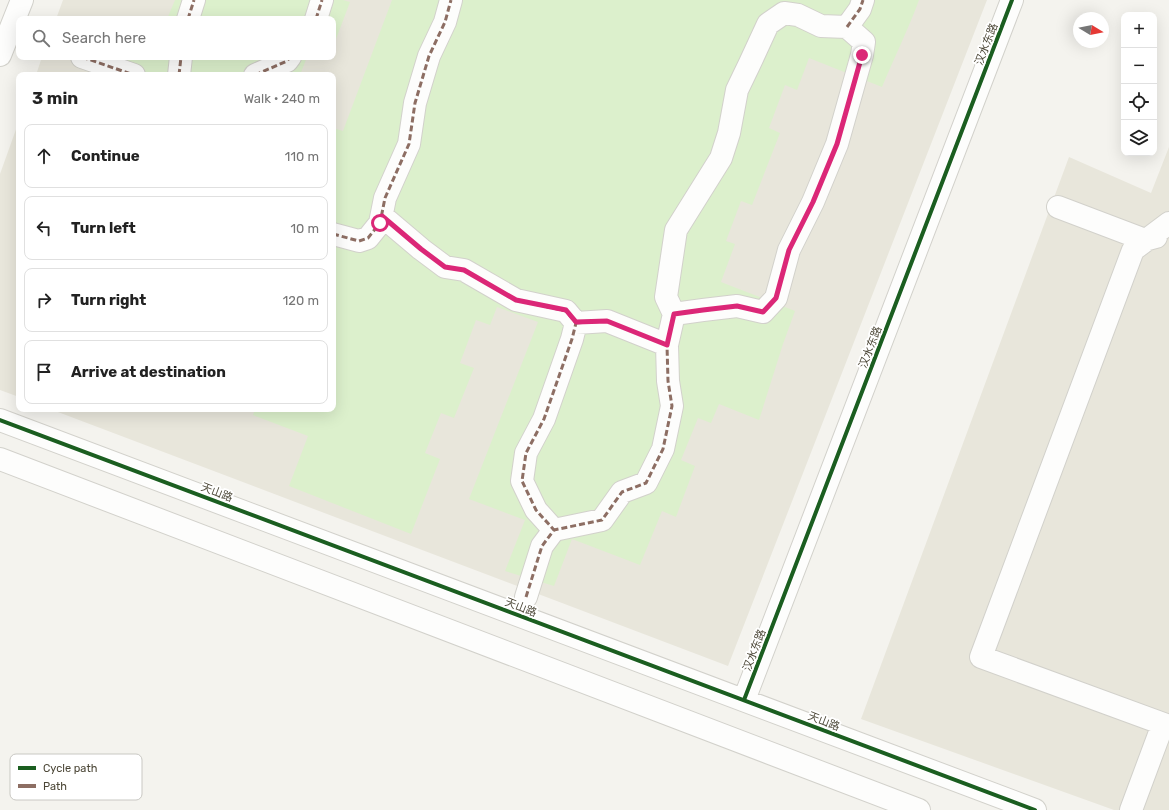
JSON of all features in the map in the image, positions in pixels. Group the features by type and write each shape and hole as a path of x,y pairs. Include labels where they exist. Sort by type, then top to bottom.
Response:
{"street":[{"path":"0,55 22,0"},
{"path":"189,16 194,0"},
{"path":"317,16 322,0"},
{"path":"336,235 359,241 368,238 380,223 385,198 409,144 416,103 429,56 445,22 451,0"},
{"path":"846,27 860,10 863,0"},
{"name":"汉水东路","path":"744,700 1012,0"},
{"path":"526,598 542,546 554,530 602,520 622,492 646,483 663,449 672,406 668,381 667,345 674,314 666,297 676,230 721,158 729,133 737,90 768,24 784,13 798,15 821,26 846,27 864,42 862,55 837,144 813,202 789,250 776,298 763,312 737,306 674,314"},
{"path":"91,60 125,72"},
{"path":"178,72 180,60"},
{"path":"262,72 288,60"},
{"path":"1058,207 1146,240 1169,234"},
{"path":"382,216 445,267 464,270 516,300 566,310 576,322"},
{"path":"1131,810 1166,725 981,657 1133,250 1169,223"},
{"path":"576,322 607,321 667,345"},
{"path":"554,530 536,510 522,481 526,453 544,419 572,339 576,322"},
{"name":"天山路","path":"0,420 1035,810"},
{"path":"0,459 919,810"}],"shaded area":[{"path":"63,0 987,0 728,666 58,412 336,412 336,72 37,72 41,60 336,60 336,16 57,16"},
{"path":"16,129 16,396 0,390 0,174"},
{"path":"1169,147 1169,810 1114,810 861,719 1069,157 1151,193"}],"green space":[{"path":"175,0 343,0 350,2 336,39 336,16 168,16"},
{"path":"392,0 919,0 882,87 809,58 797,90 785,85 769,128 780,133 752,205 741,201 726,241 735,244 721,282 795,311 759,420 719,404 711,423 698,418 681,460 695,466 676,517 662,511 640,565 572,539 554,586 505,571 525,520 469,499 538,322 497,307 490,325 476,320 460,363 474,368 454,418 441,413 425,453 440,459 411,534 289,486 308,436 253,415 254,412 336,412 336,129 343,131"},
{"path":"116,60 306,60 301,72 110,72"}],"marked path":[{"path":"189,16 194,0"},
{"path":"317,16 322,0"},
{"path":"336,235 359,241 368,238 380,223 385,198 409,144 415,103 429,56 445,22 451,0"},
{"path":"847,27 860,9 863,0"},
{"path":"91,60 125,72"},
{"path":"179,72 181,60"},
{"path":"262,72 288,60"},
{"path":"382,216 445,267 464,270 516,300 566,311 576,323 572,339 544,419 526,453 522,481 536,510 554,530"},
{"path":"526,597 542,546 554,530 602,520 622,492 646,483 663,449 672,406 668,381 667,345 674,314"},
{"path":"576,323 607,321 667,345"}],"cycle path":[{"path":"744,700 1012,0"},
{"path":"0,420 1035,810"}],"route":[{"path":"380,223 382,216 445,267 464,270 516,300 566,310 576,322 607,321 667,345 674,314 737,306 763,312 776,298 789,250 813,202 837,144 862,55"}]}
